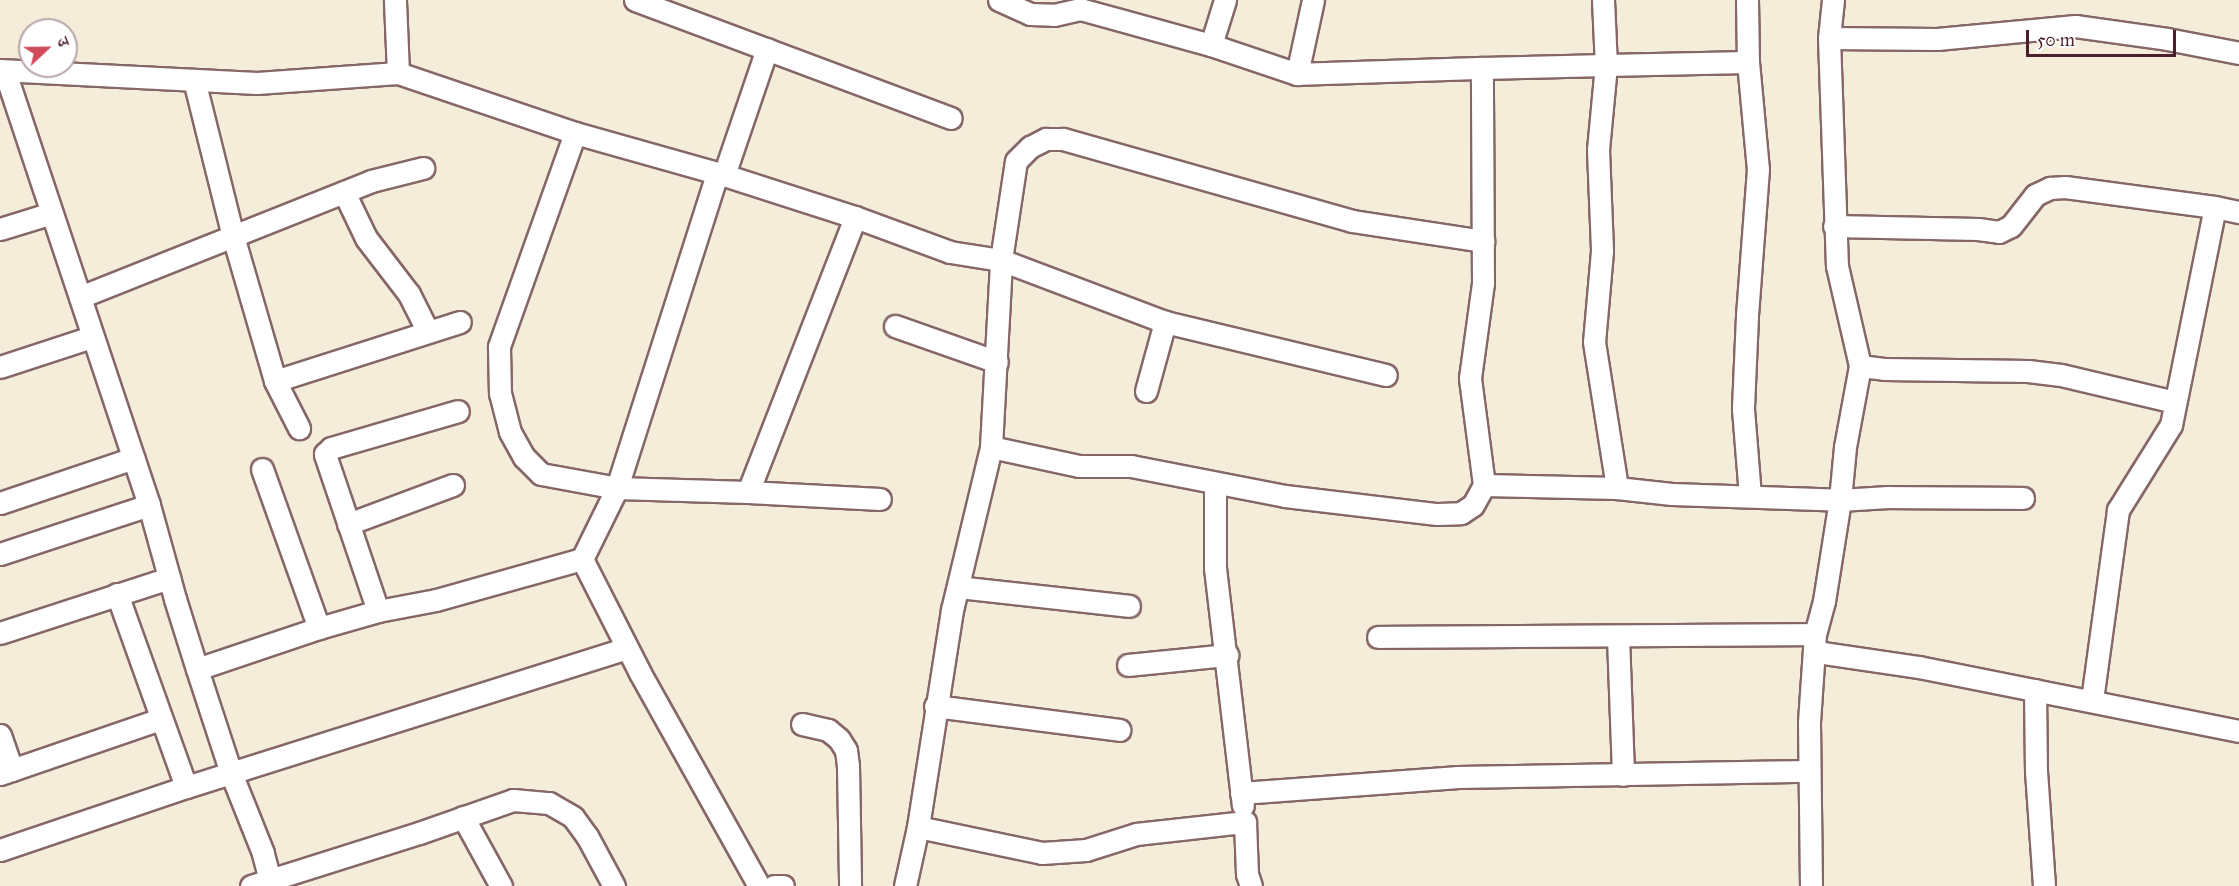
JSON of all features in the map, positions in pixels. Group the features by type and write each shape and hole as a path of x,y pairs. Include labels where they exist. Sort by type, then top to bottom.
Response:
{"street":[{"path":"395,0 398,73"},
{"path":"635,0 951,118"},
{"path":"999,0 1030,14 1062,7 1080,9 1211,45 1297,74 1748,62"},
{"path":"1211,45 1225,0"},
{"path":"1297,74 1313,0"},
{"path":"1604,0 1606,65 1598,150 1602,251 1594,342 1617,488"},
{"path":"1747,0 1748,62 1758,170 1747,316 1743,409 1750,496"},
{"path":"1811,886 1809,723 1816,643 1840,500 1845,447 1860,366 1837,266 1834,226 1829,38 1833,0"},
{"path":"1829,38 1937,39 2075,26 2239,53"},
{"path":"197,669 319,628 378,611 436,600 582,559 617,488 720,175 767,49"},
{"path":"991,447 1079,466 1131,466 1284,496 1437,514 1461,513 1473,505 1484,485 1470,378 1483,283 1482,68"},
{"path":"614,886 587,836 573,817 549,803 513,800 261,883 263,853 231,773 197,669 134,458 3,71 257,82 398,73 575,133 855,217 950,252 1001,260 1165,322 1386,375"},
{"path":"194,80 233,236 274,381 300,428"},
{"path":"575,133 499,347 500,393 510,432 524,457 541,474 617,488 880,499"},
{"path":"905,886 918,827 935,706 958,587 991,447 1001,260 1016,161 1030,147 1046,139 1063,139 1352,221 1483,241"},
{"path":"80,297 371,182 423,168"},
{"path":"1834,226 1978,229 1999,232 2011,226 2035,195 2050,188 2065,187 2239,212"},
{"path":"345,192 366,238 409,294 428,332"},
{"path":"2092,700 2118,510 2171,425 2215,207"},
{"path":"0,230 52,213"},
{"path":"748,492 855,217"},
{"path":"274,381 460,321"},
{"path":"1146,391 1165,322"},
{"path":"895,326 997,362"},
{"path":"0,366 92,337"},
{"path":"1860,366 1884,369 2028,371 2061,375 2175,402"},
{"path":"378,611 326,461 327,450 458,411"},
{"path":"0,503 134,458"},
{"path":"262,469 319,628"},
{"path":"1215,483 1215,568 1245,822 1247,874 1251,886"},
{"path":"348,524 453,485"},
{"path":"1484,485 1617,488 1672,494 1840,500 1888,497 2023,498"},
{"path":"0,554 149,505"},
{"path":"582,559 627,648 759,886"},
{"path":"0,633 169,578"},
{"path":"958,587 1129,606"},
{"path":"117,594 186,788"},
{"path":"1378,637 1618,637 1816,643 1919,667 2239,731"},
{"path":"1618,637 1623,775"},
{"path":"0,849 231,773 627,648"},
{"path":"1128,665 1227,655"},
{"path":"2035,690 2036,771 2044,886"},
{"path":"935,706 1119,730"},
{"path":"0,735 6,772 161,719"},
{"path":"802,724 828,730 839,739 846,750 850,886"},
{"path":"1241,793 1458,777 1809,771"},
{"path":"463,817 494,868 501,886"},
{"path":"918,827 1042,853 1086,850 1136,834 1245,822"},
{"path":"774,886 783,886"}]}
